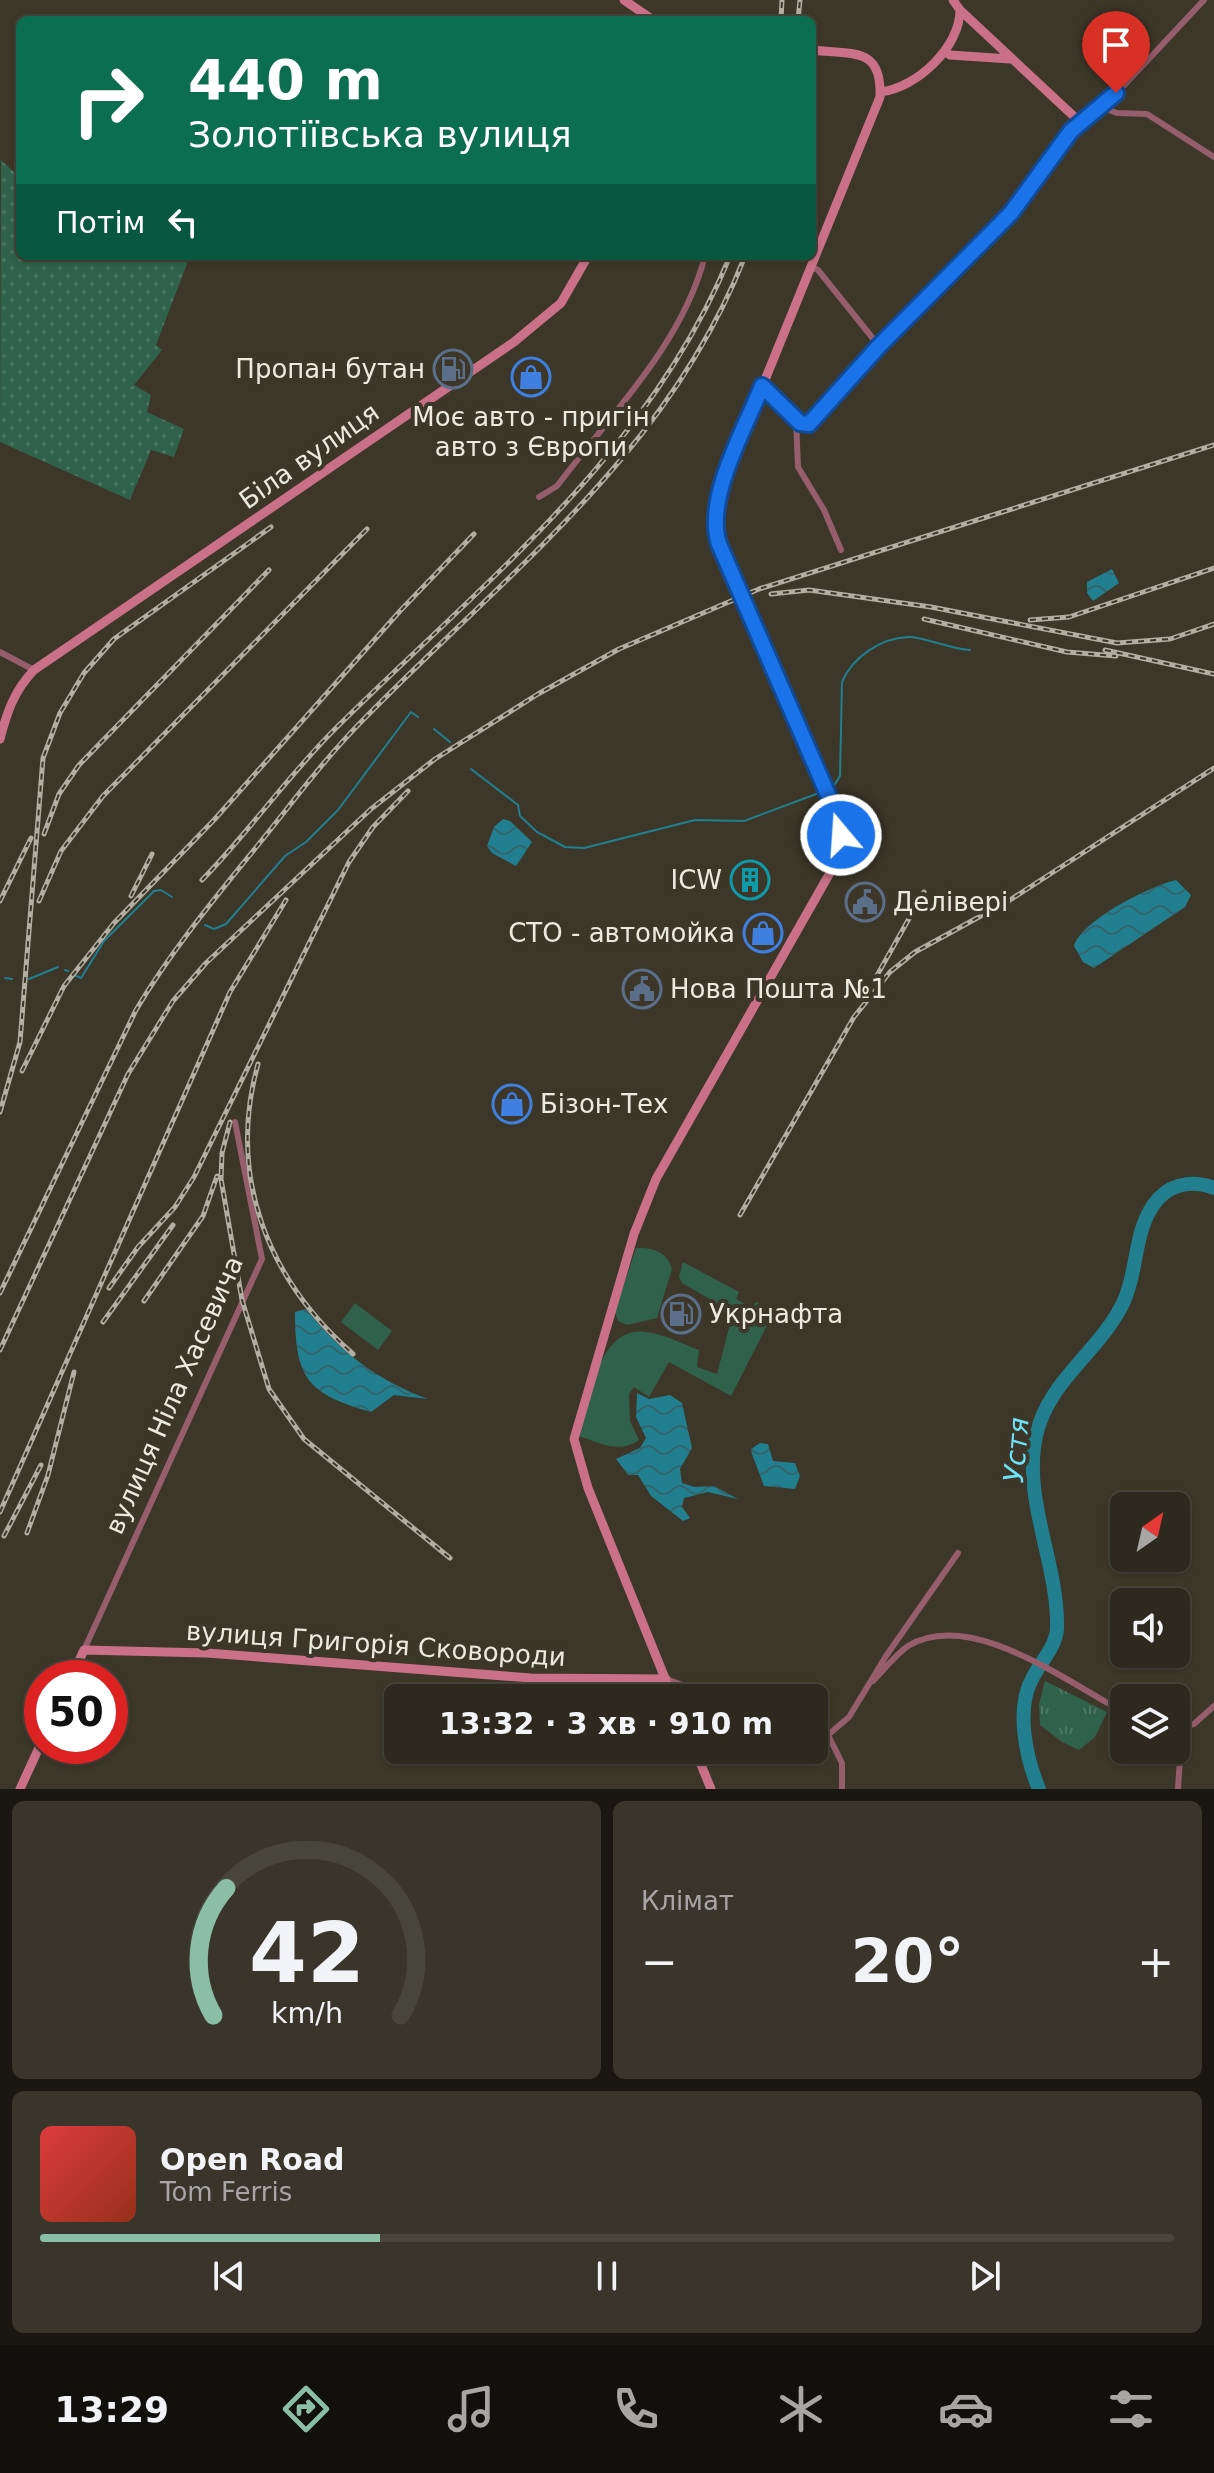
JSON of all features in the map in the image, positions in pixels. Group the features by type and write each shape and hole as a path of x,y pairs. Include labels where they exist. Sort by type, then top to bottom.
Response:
{"main road":[{"path":"624,0 647,16"},
{"path":"953,0 1010,59 1081,123"},
{"path":"880,92 908,82 945,51 958,32 960,10"},
{"path":"816,51 864,56 873,62 881,74 875,113 816,252"},
{"path":"945,51 950,55 1010,59"},
{"name":"Біла вулиця","path":"0,739 9,707 20,685 34,670 514,342 561,303 586,260"},
{"path":"668,1684 588,1488 574,1439 576,1422 634,1234 656,1179 835,864 840,847 839,820 752,623 714,528 715,510 813,260"},
{"name":"вулиця Григорія Сковороди","path":"84,1650 207,1653 531,1678 666,1679"},
{"name":"вулиця Ніла Хасевича","path":"79,1660 84,1650"},
{"path":"20,1789 31,1764"},
{"path":"701,1764 711,1789"}],"street":[{"path":"762,386 803,425 809,424 879,346 1011,213 1081,123 1103,108 1204,0"},
{"path":"1103,108 1117,113 1147,114 1214,157"},
{"path":"539,497 557,486 669,340 685,312 704,260"},
{"path":"810,266 818,270 879,346"},
{"path":"796,419 798,467 824,510 841,550"},
{"path":"0,652 34,670"},
{"name":"вулиця Ніла Хасевича","path":"84,1650 262,1259 235,1122"},
{"path":"842,1789 842,1763 828,1735 849,1717 886,1656 958,1553"},
{"path":"873,1681 900,1652 934,1637 977,1639 1016,1654 1110,1704"},
{"path":"666,1679 680,1684"},
{"path":"1190,1722 1214,1706"},
{"path":"1178,1764 1178,1789"}],"green space":[{"path":"1,160 16,174 16,260 188,260 156,345 162,350 134,385 151,395 147,412 184,429 174,457 151,450 130,500 0,442"},
{"path":"636,1248 658,1252 667,1258 672,1269 657,1318 627,1325 618,1321 615,1312"},
{"path":"683,1262 739,1292 736,1299 752,1308 756,1302 774,1312 731,1396 669,1362 649,1397 634,1387 629,1394 630,1421 639,1440 617,1447 579,1436 599,1366 619,1338 634,1332 670,1338 699,1350 697,1367 717,1374 729,1328 713,1301 682,1283 679,1277"},
{"path":"355,1303 392,1331 378,1350 341,1322"},
{"path":"1045,1681 1107,1712 1095,1737 1079,1750 1062,1742 1040,1725 1039,1704"}],"water":[{"path":"1112,569 1119,583 1093,601 1087,593 1087,582"},
{"path":"503,819 510,821 532,842 516,866 492,853 487,846 494,827"},
{"path":"1176,880 1191,895 1185,907 1094,968 1083,962 1074,946 1090,926 1134,897"},
{"path":"306,1309 332,1338 361,1363 392,1383 428,1399 394,1395 371,1412 319,1390 302,1368 298,1353 295,1312"},
{"path":"637,1393 649,1399 670,1395 682,1403 692,1448 680,1469 682,1483 694,1487 714,1486 738,1499 708,1492 684,1498 682,1507 690,1518 683,1521 651,1496 638,1475 628,1475 616,1459 640,1448 646,1438 636,1417"},
{"path":"760,1443 768,1444 773,1461 795,1463 800,1476 795,1489 764,1486 751,1449"}],"waterway":[{"path":"833,787 840,776 842,682 860,657 877,645 908,637 970,650"},
{"path":"205,925 214,929 226,924 285,856 306,842 338,810 411,712 418,717"},
{"path":"434,729 450,742"},
{"path":"471,769 518,805 520,816 537,832 565,847 584,848 695,820 744,821 819,793"},
{"path":"74,975 81,978 104,941 154,891 161,890 172,897"},
{"path":"29,979 58,967"},
{"path":"5,978 12,979"},
{"name":"Устя","path":"1039,1789 1024,1733 1025,1703 1033,1677 1051,1648 1057,1629 1053,1581 1034,1484 1036,1436 1052,1398 1114,1319 1124,1301 1140,1234 1151,1209 1159,1198 1178,1186 1200,1184 1214,1188"}],"railway":[{"path":"781,16 782,0"},
{"path":"798,16 800,0"},
{"path":"202,880 320,744 506,565 610,453 656,392 696,327 728,260"},
{"path":"0,1293 136,1010 179,946 350,734 579,507 628,450 673,391 713,326 743,260"},
{"path":"0,1350 128,1074 173,1001 206,963 371,809 435,759 538,694 619,649 759,589 1214,445"},
{"path":"0,1112 20,1042 43,758 60,713 84,673 114,639 271,527"},
{"path":"39,901 61,851 103,796 367,529"},
{"path":"22,1071 64,986 114,923 214,820 400,611 474,534"},
{"path":"1030,620 1069,617 1214,568"},
{"path":"44,834 59,794 79,765 269,570"},
{"path":"771,594 809,590 931,607 1117,643 1170,639 1214,624"},
{"path":"924,619 1067,652 1116,656"},
{"path":"1105,650 1214,674"},
{"path":"740,1215 854,1017 890,972 915,952 1010,900 1214,768"},
{"path":"109,1288 138,1247 175,1207 194,1177 349,862 373,827 408,791"},
{"path":"0,901 31,838"},
{"path":"131,896 152,854"},
{"path":"875,979 924,892"},
{"path":"0,1512 230,992 286,900"},
{"path":"258,1064 250,1106 248,1146 252,1185 262,1223 277,1259 298,1293 323,1325 353,1354"},
{"path":"230,1122 222,1153 221,1179 242,1300 269,1389 304,1439 450,1558"},
{"path":"144,1301 203,1216 217,1176"},
{"path":"103,1322 173,1225"},
{"path":"27,1533 48,1475 74,1372"},
{"path":"4,1536 41,1465"}],"place":[{"name":"Пропан бутан","path":"453,369"},
{"name":"Моє авто - пригін авто з Європи","path":"531,377"},
{"name":"ICW","path":"750,880"},
{"name":"Делівері","path":"865,902"},
{"name":"СТО - автомойка","path":"763,933"},
{"name":"Нова Пошта №1","path":"642,989"},
{"name":"Бізон-Тех","path":"512,1104"},
{"name":"Укрнафта","path":"681,1314"}],"route":[{"path":"841,835 839,820 719,544 714,528 719,493 762,386 800,423 809,424 879,346 1011,213 1071,131 1103,108 1116,93"}]}
